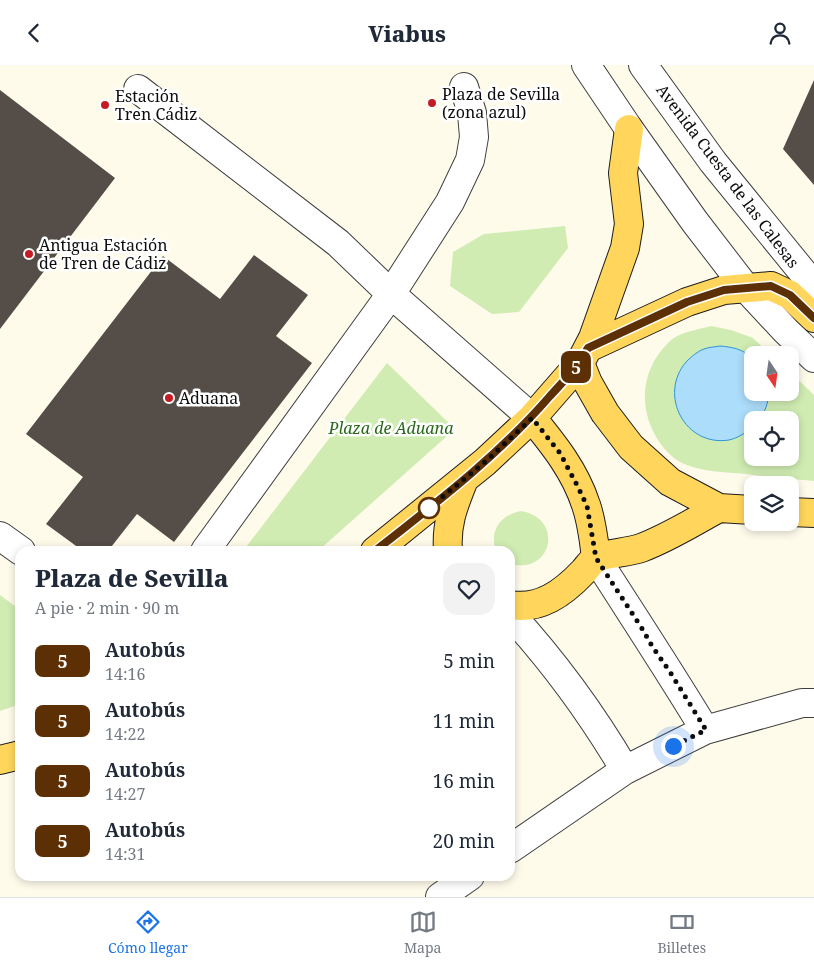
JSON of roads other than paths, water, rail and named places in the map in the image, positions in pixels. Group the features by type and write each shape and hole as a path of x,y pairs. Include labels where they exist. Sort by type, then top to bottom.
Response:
{"main road":[{"path":"381,546 463,481 532,418 584,355 606,303 625,248 629,224 623,173 629,129"},
{"name":"Avenida Cuesta de las Calesas","path":"584,355 687,302 724,290 771,286 790,295 814,318"},
{"path":"584,355 588,383 605,413 631,447 670,482 719,508 744,510"},
{"path":"532,418 560,453 587,506 596,558"},
{"path":"448,546 448,523 463,481"},
{"path":"515,606 533,605 551,599 568,588 596,558 632,551 657,542 719,508"},
{"path":"799,512 814,513"},
{"path":"0,760 15,756"}],"street":[{"path":"586,65 694,222 746,287 786,331 814,358"},
{"name":"Avenida Cuesta de las Calesas","path":"643,65 719,169 814,286"},
{"path":"209,546 390,295 450,202 470,161 474,137 472,113 464,87"},
{"path":"138,89 338,243 390,295 532,418"},
{"path":"0,536 15,547"},
{"path":"596,558 706,730"},
{"path":"515,620 538,645 580,699 601,728 625,770"},
{"path":"515,846 625,770 706,730 802,703 814,703"},
{"path":"440,897 463,881"}],"water":[{"path":"720,346 744,352 744,401 768,401 764,411 744,411 744,433 729,440 713,440 700,435 689,427 680,416 676,403 675,389 678,375 686,362 695,354 708,348"}],"place":[{"name":"Plaza de Sevilla (zona azul)","path":"432,103"},
{"name":"Estación Tren Cádiz","path":"105,105"},
{"name":"Antigua Estación de Tren de Cádiz","path":"29,254"},
{"name":"Aduana","path":"169,398"}],"park label":[{"name":"Plaza de Aduana","path":"391,428"}]}
